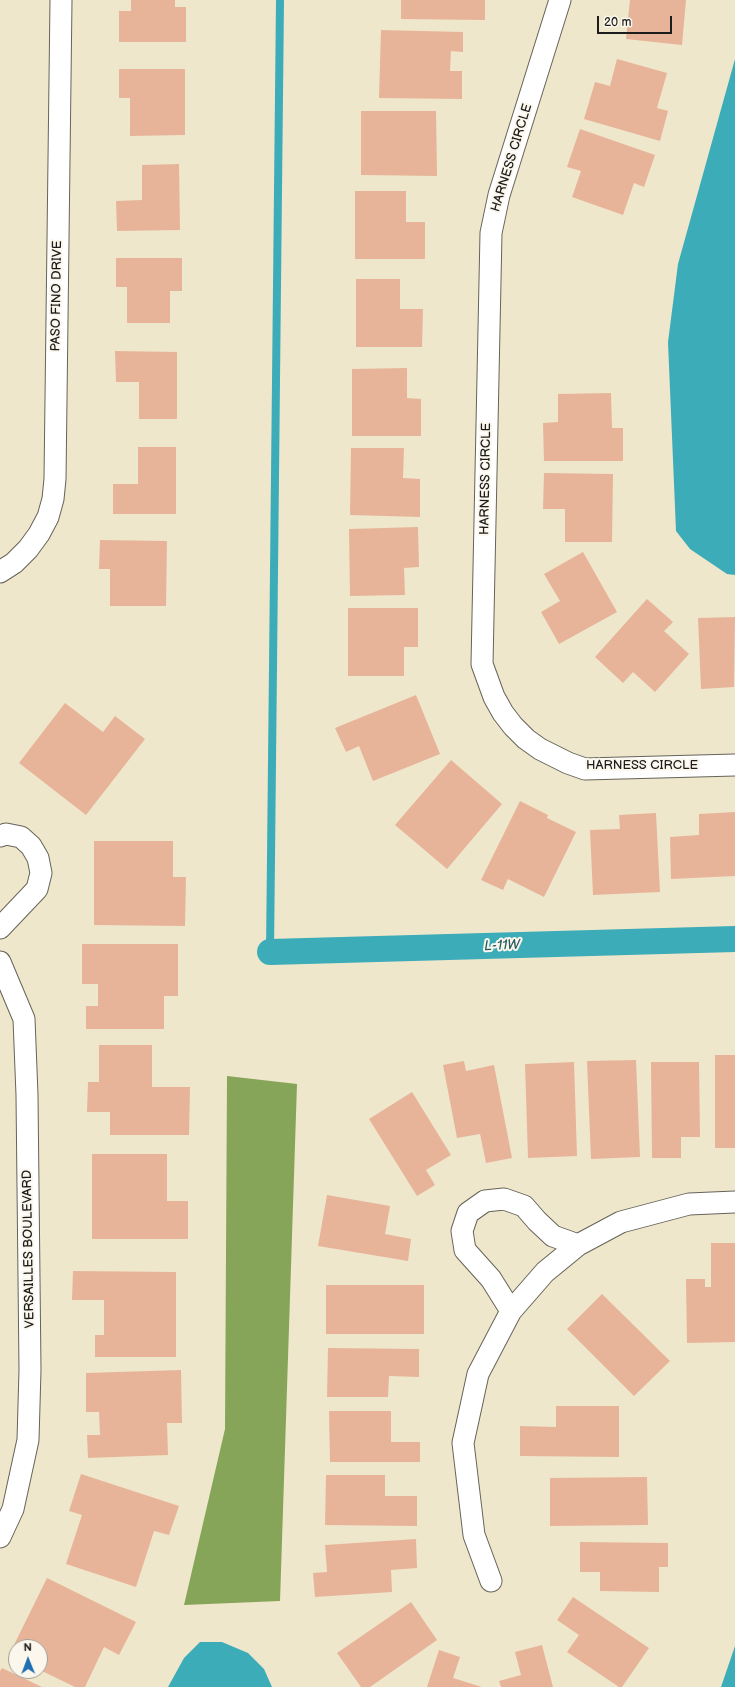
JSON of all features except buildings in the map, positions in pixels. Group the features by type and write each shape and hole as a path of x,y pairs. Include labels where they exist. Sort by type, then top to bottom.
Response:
{"street":[{"name":"PASO FINO DRIVE","path":"0,572 23,554 39,534 48,517 54,492 61,0"},
{"name":"HARNESS CIRCLE","path":"560,0 499,195 491,232 482,664 494,697 514,726 526,739 540,749 568,763 585,768 735,765"},
{"path":"0,836 6,834 21,838 31,846 38,858 41,873 37,889 0,928"},
{"name":"VERSAILLES BOULEVARD","path":"0,962 24,1019 27,1095 30,1370 28,1440 12,1509 0,1537"},
{"path":"511,1311 491,1279 465,1250 462,1231 468,1213 485,1201 504,1199 524,1206 553,1236 578,1245"},
{"path":"491,1581 474,1535 463,1443 478,1374 511,1311 546,1272 578,1245 620,1222 689,1204 735,1202"}],"green space":[{"path":"227,1076 297,1084 280,1601 184,1605 225,1429"}],"water":[{"path":"735,59 735,575 727,574 690,549 676,531 668,342 678,264"},
{"path":"200,1642 222,1642 248,1653 264,1669 272,1687 168,1687 184,1658"},
{"path":"735,1646 735,1687 721,1687"}],"waterway":[{"path":"270,952 280,0"},
{"name":"L-11W","path":"270,952 735,939"}]}
